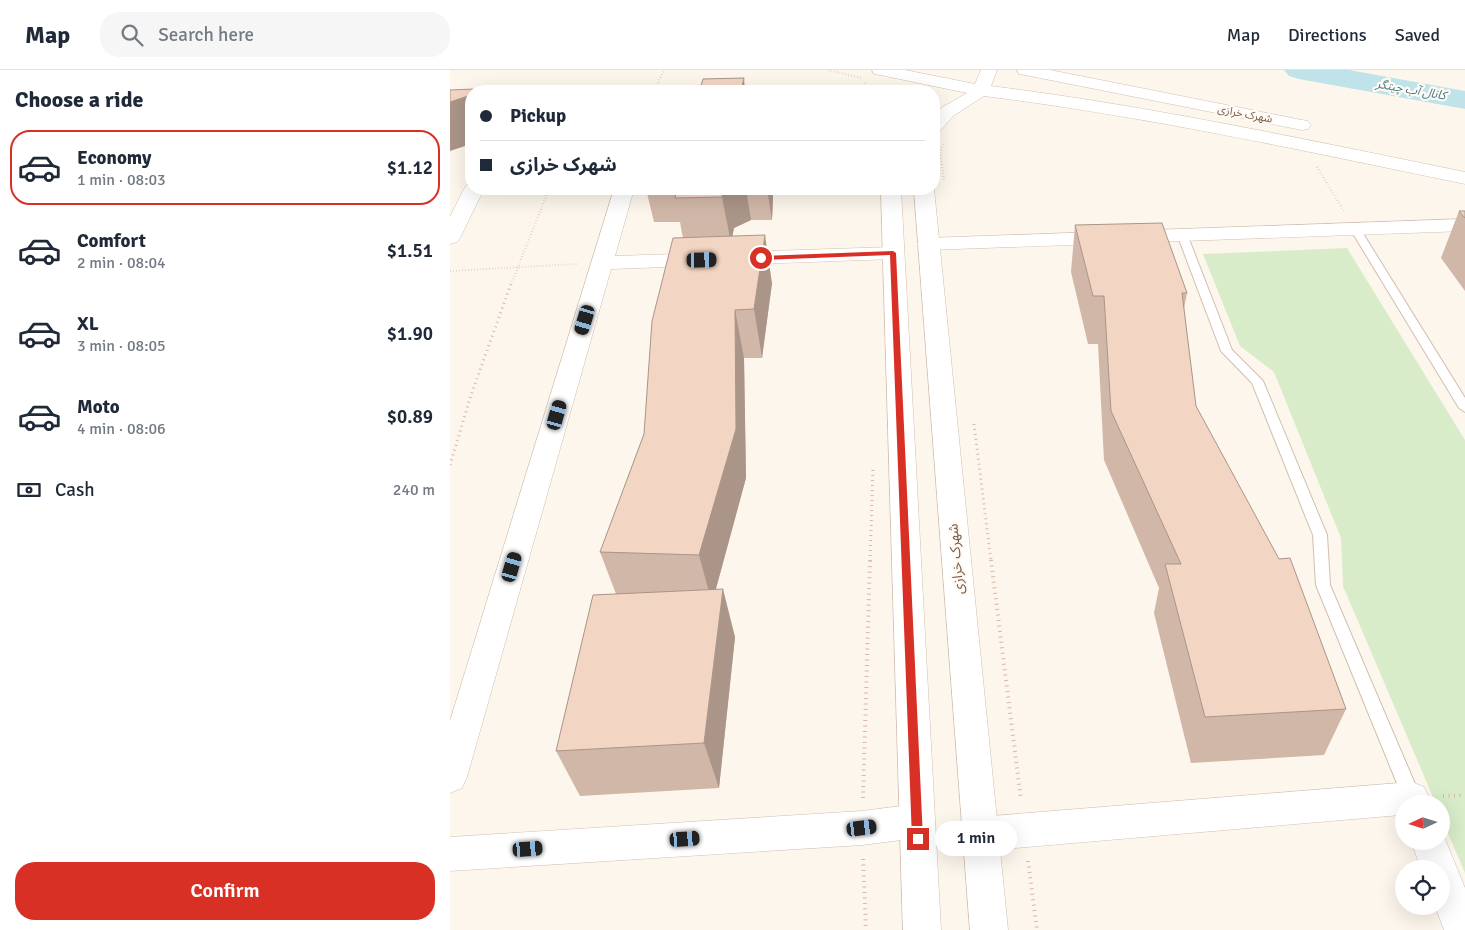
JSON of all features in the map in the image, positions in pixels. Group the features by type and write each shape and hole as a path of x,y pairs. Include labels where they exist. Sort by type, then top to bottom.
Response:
{"street":[{"path":"940,109 971,98 988,78 989,70"},
{"name":"شهرک خرازی","path":"1026,70 1320,129"},
{"path":"885,77 1067,101 1300,144 1465,178"},
{"path":"450,238 471,195"},
{"path":"450,777 622,195"},
{"path":"890,195 922,930"},
{"name":"شهرک خرازی","path":"933,195 928,244 989,930"},
{"path":"928,244 1465,225"},
{"path":"602,263 893,253"},
{"path":"980,834 1024,829 1395,802"},
{"path":"450,854 862,828 917,821"},
{"path":"1450,897 1463,930"}],"lane":[{"path":"1354,228 1465,408"},
{"path":"1182,234 1227,351 1257,381 1320,535 1323,584 1411,795"}],"path":[{"path":"657,85 664,70"},
{"path":"828,70 885,77"},
{"path":"1300,144 1354,228"},
{"path":"450,465 459,430 517,267 547,195"},
{"path":"450,271 602,263"},
{"path":"973,418 1037,930"},
{"path":"866,930 862,828 873,462"}],"green space":[{"path":"1347,248 1465,440 1465,873 1450,838 1450,795 1432,795 1343,586 1341,538 1274,372 1240,346 1203,254"}],"building":[{"path":"744,78 742,85 701,85 703,79"},
{"path":"465,89 465,97 450,102 450,90"},
{"path":"676,195 722,195 722,197 675,198"},
{"path":"1459,211 1465,211 1465,218"},
{"path":"1162,223 1187,293 1182,293 1196,406 1279,559 1290,558 1346,709 1205,717 1165,564 1181,564 1111,411 1104,296 1093,296 1075,225"},
{"path":"765,235 754,309 735,310 736,429 699,555 600,552 644,434 652,321 673,238"},
{"path":"723,589 704,743 556,751 593,595"}],"waterway":[{"name":"کانال آب چیتگر","path":"1299,70 1465,100"}],"route":[{"path":"761,258 893,253 918,839"}]}
